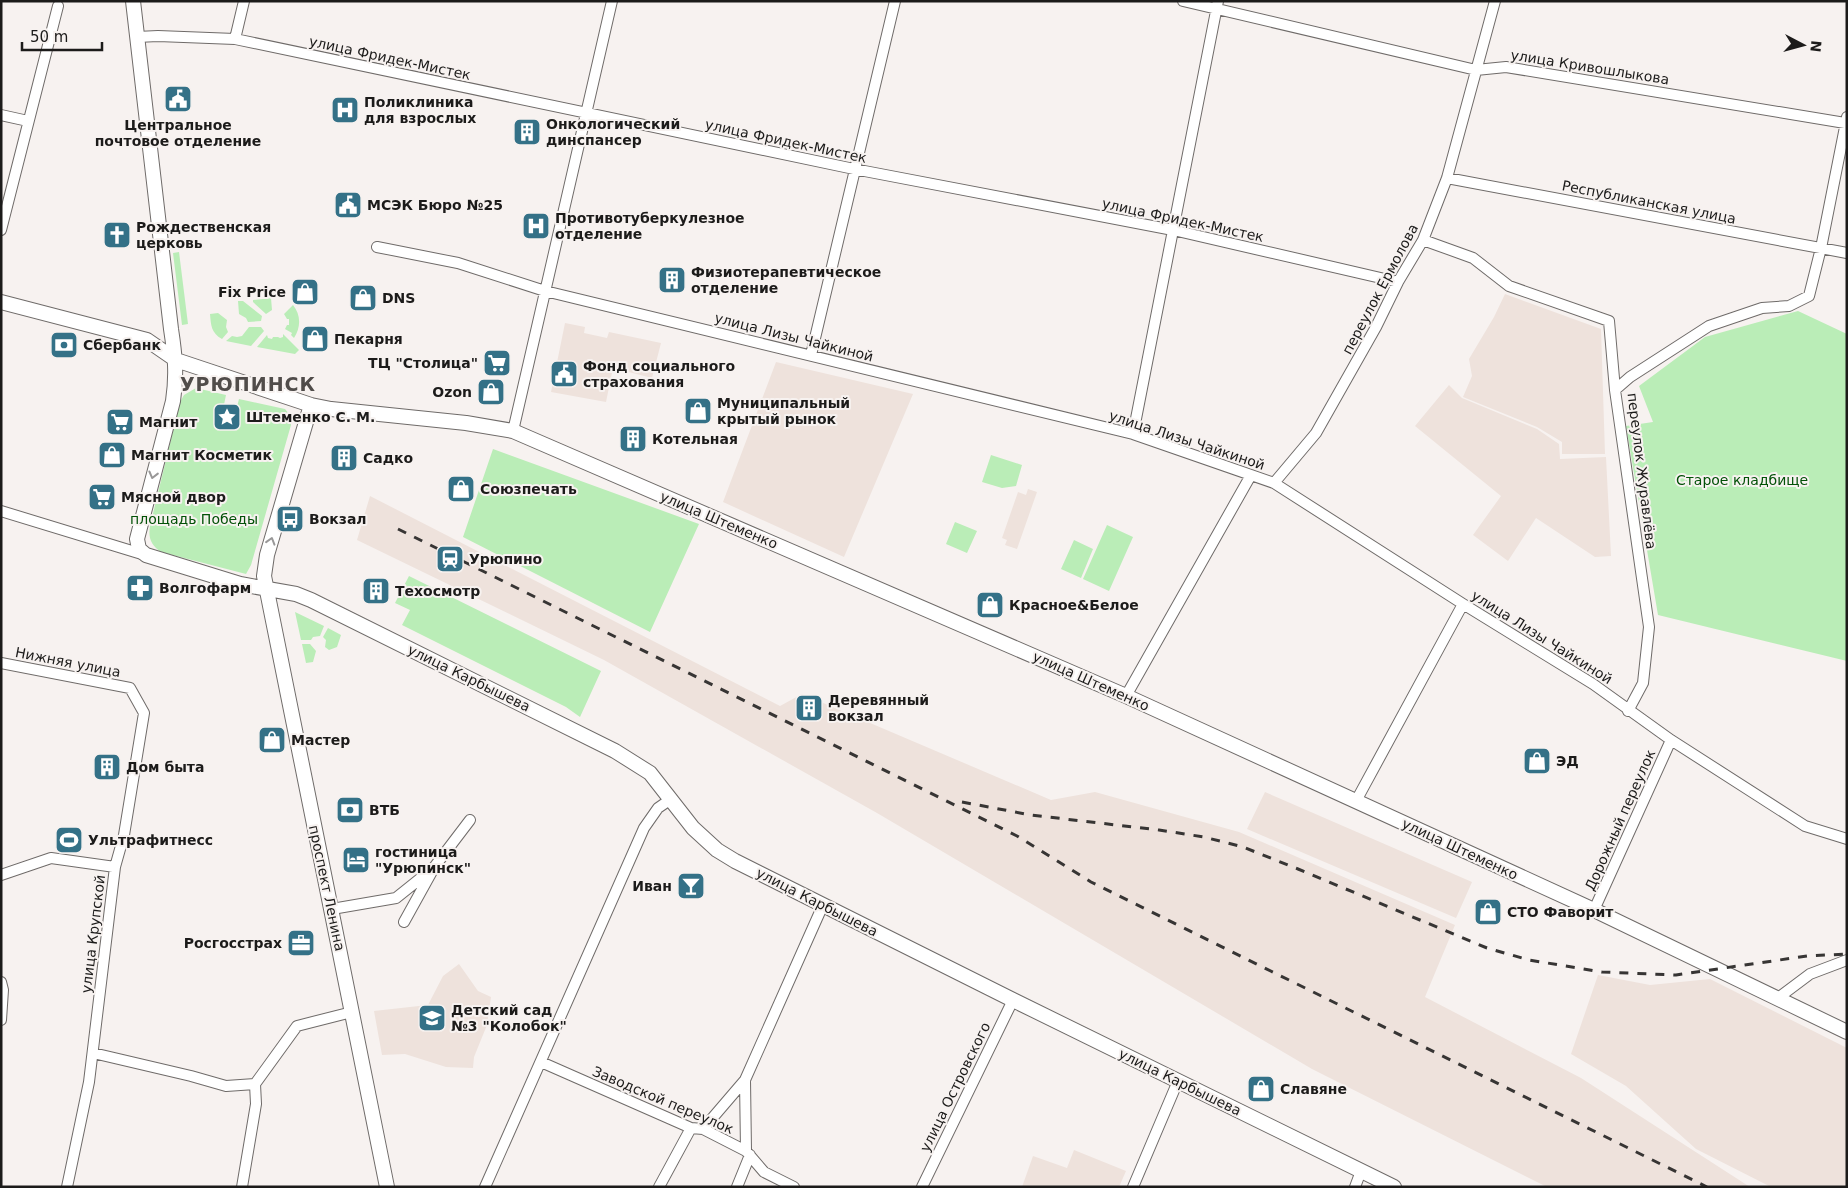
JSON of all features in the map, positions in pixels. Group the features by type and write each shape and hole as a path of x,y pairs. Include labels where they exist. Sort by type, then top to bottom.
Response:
{"main road":[{"path":"1,302 147,340 176,360 311,405 264,567 266,589 240,584 146,555 139,549 137,538 173,402 176,383 176,360 133,1"},
{"name":"улица Штеменко","path":"311,405 331,409 466,423 512,431 1126,696 1594,910 1847,1032"},
{"name":"улица Карбышева","path":"266,589 296,594 311,600 615,751 650,773 693,828 717,850 735,861 1394,1187"},
{"name":"проспект Ленина","path":"266,589 387,1187"}],"street":[{"path":"235,39 244,1"},
{"path":"512,431 612,1"},
{"path":"811,354 895,1"},
{"name":"улица Кривошлыкова","path":"1183,1 1217,6 1476,70 1506,67 1846,122"},
{"name":"переулок Ермолова","path":"1274,483 1316,433 1423,240 1447,178 1495,1"},
{"path":"1,230 58,6"},
{"path":"1133,434 1217,6"},
{"name":"улица Фридек-Мистек","path":"137,37 235,39 854,169 1173,230 1398,282"},
{"path":"1,115 28,121"},
{"name":"переулок Журавлёва","path":"1628,711 1643,683 1649,627 1615,390 1630,377 1709,326 1762,308 1790,306 1808,296 1821,248 1846,122"},
{"name":"Республиканская улица","path":"1447,178 1847,253"},
{"path":"1423,240 1473,258 1509,286 1609,321 1615,390"},
{"name":"улица Лизы Чайкиной","path":"377,247 458,263 545,291 811,354 1133,434 1274,483 1463,604 1593,684 1628,711 1671,740 1804,826 1847,839"},
{"path":"1126,696 1251,475"},
{"path":"1,511 146,555"},
{"path":"1356,801 1463,604"},
{"name":"Нижняя улица","path":"1,663 130,688"},
{"name":"улица Крупской","path":"67,1187 89,1082 115,867 124,835 144,712 130,688"},
{"name":"Дорожный переулок","path":"1594,910 1671,740"},
{"path":"485,1187 644,830 658,808 671,799"},
{"path":"404,922 435,866 470,820"},
{"path":"1,875 51,858 115,867"},
{"path":"332,909 396,898 435,866"},
{"path":"703,1129 745,1080 823,905"},
{"path":"1778,998 1810,974 1847,960"},
{"path":"1,982 3,990 1,1020"},
{"name":"улица Островского","path":"922,1187 1013,1000"},
{"path":"242,1187 256,1104 255,1084 297,1026 352,1012"},
{"path":"93,1053 226,1086 255,1084"},
{"name":"Заводской переулок","path":"541,1062 691,1128 703,1129 748,1153 764,1172 794,1187"},
{"path":"738,1187 748,1153 745,1080"},
{"path":"1134,1187 1178,1081"},
{"path":"659,1187 691,1128"},
{"path":"1354,1187 1361,1171"}],"shaded area":[{"path":"1505,294 1601,329 1605,454 1562,454 1562,442 1537,427 1463,397 1472,376 1469,359 1494,317"},
{"path":"565,323 585,327 584,333 607,338 609,332 661,343 652,378 613,368 606,402 551,392"},
{"path":"776,362 913,394 844,557 723,502"},
{"path":"1449,385 1462,398 1537,429 1559,444 1560,459 1606,457 1611,556 1595,557 1536,518 1508,561 1473,535 1501,496 1415,426"},
{"path":"1028,489 1037,492 1017,549 1005,545 1007,540 1002,538 1018,492 1026,495"},
{"name":"Урюпино","path":"370,496 780,706 802,694 1051,800 1095,792 1239,832 1455,925 1425,997 1581,1078 1750,1187 1547,1187 1312,1069 877,813 604,660 357,540"},
{"path":"1265,792 1472,882 1456,918 1247,829"},
{"name":"Детский сад №3 \"Колобок\"","path":"459,964 478,991 491,997 487,1025 474,1057 473,1068 446,1067 405,1054 382,1055 374,1011 428,1005 443,976"},
{"path":"1598,975 1650,985 1710,979 1847,1048 1847,1187 1771,1187 1696,1149 1626,1086 1571,1054"},
{"path":"1074,1150 1126,1171 1119,1187 1022,1187 1033,1156 1067,1168"}],"green space":[{"path":"179,252 188,324 182,325 173,253"},
{"path":"271,298 272,310 266,314 253,302 253,300"},
{"path":"238,301 243,301 262,316 261,321 248,322 246,318 239,314"},
{"path":"293,305 298,313 299,321 298,330 294,338 291,335 292,333 285,329 289,325 289,319 284,314"},
{"name":"Старое кладбище","path":"1798,311 1847,334 1847,661 1658,615 1626,426 1653,422 1639,386 1705,337"},
{"path":"218,313 227,320 226,327 228,332 222,339 218,337 212,328 211,322 210,314"},
{"path":"249,327 261,327 264,331 251,346 226,341 232,336 242,336"},
{"path":"283,334 299,350 295,354 257,347 267,335 268,338 272,339 273,337 283,337"},
{"name":"площадь Победы","path":"196,388 226,395 220,424 232,426 239,399 285,409 290,415 291,425 251,565 246,574 161,552 155,547 150,538 150,526 180,402 184,395"},
{"path":"493,449 699,524 650,632 463,537"},
{"path":"991,455 1022,465 1016,486 1002,488 982,482"},
{"path":"955,522 977,531 967,553 946,544"},
{"path":"1107,525 1133,537 1109,591 1083,579"},
{"path":"1074,540 1093,549 1081,578 1061,569"},
{"path":"409,576 601,671 580,717 566,707 402,625 410,610 395,603"},
{"path":"295,612 324,626 320,636 313,637 311,640 301,640"},
{"path":"328,628 341,635 337,647 329,650 325,647 326,640 323,637"},
{"path":"302,644 310,644 316,651 313,662 306,663"}],"railway":[{"path":"398,529 1017,836 1091,882 1707,1187"},
{"path":"962,802 1031,815 1204,837 1243,847 1487,948 1529,960 1602,972 1676,975 1807,956 1847,954"}],"place":[{"name":"Центральное почтовое отделение","path":"178,99"},
{"name":"Поликлиника для взрослых","path":"345,110"},
{"name":"Онкологический динспансер","path":"527,132"},
{"name":"МСЭК Бюро №25","path":"348,205"},
{"name":"Противотуберкулезное отделение","path":"536,226"},
{"name":"Рождественская церковь","path":"117,235"},
{"name":"Физиотерапевтическое отделение","path":"672,280"},
{"name":"Fix Price","path":"305,292"},
{"name":"DNS","path":"363,298"},
{"name":"Пекарня","path":"315,339"},
{"name":"Сбербанк","path":"64,345"},
{"name":"ТЦ \"Столица\"","path":"497,363"},
{"name":"Фонд социального страхования","path":"564,374"},
{"name":"Ozon","path":"491,392"},
{"name":"Муниципальный крытый рынок","path":"698,411"},
{"name":"Штеменко С. М.","path":"227,417"},
{"name":"Магнит","path":"120,422"},
{"name":"Котельная","path":"633,439"},
{"name":"Магнит Косметик","path":"112,455"},
{"name":"Садко","path":"344,458"},
{"name":"Союзпечать","path":"461,489"},
{"name":"Мясной двор","path":"102,497"},
{"name":"Вокзал","path":"290,519"},
{"name":"Урюпино","path":"450,559"},
{"name":"Волгофарм","path":"140,588"},
{"name":"Техосмотр","path":"376,591"},
{"name":"Красное&Белое","path":"990,605"},
{"name":"Деревянный вокзал","path":"809,708"},
{"name":"Мастер","path":"272,740"},
{"name":"ЭД","path":"1537,761"},
{"name":"Дом быта","path":"107,767"},
{"name":"ВТБ","path":"350,810"},
{"name":"Ультрафитнесс","path":"69,840"},
{"name":"гостиница \"Урюпинск\"","path":"356,860"},
{"name":"Иван","path":"691,886"},
{"name":"СТО Фаворит","path":"1488,912"},
{"name":"Росгосстрах","path":"301,943"},
{"name":"Детский сад №3 \"Колобок\"","path":"432,1018"},
{"name":"Славяне","path":"1261,1089"}],"district":[{"name":"УРЮПИНСК","path":"248,384"}]}
